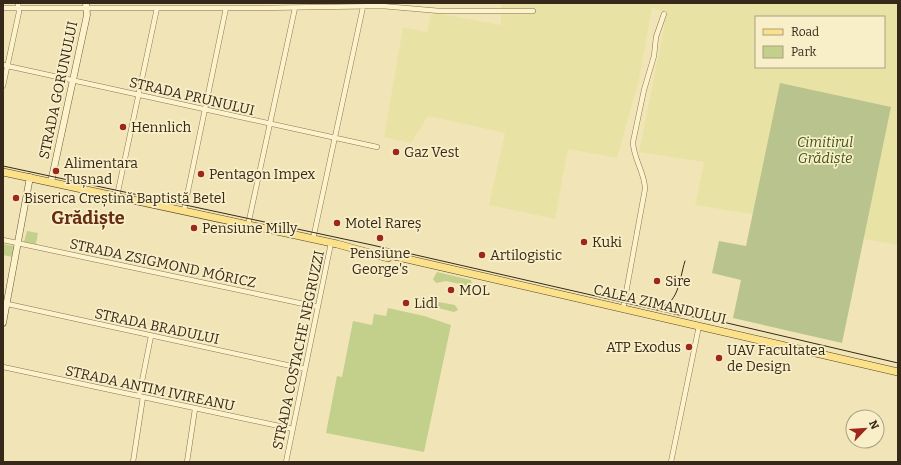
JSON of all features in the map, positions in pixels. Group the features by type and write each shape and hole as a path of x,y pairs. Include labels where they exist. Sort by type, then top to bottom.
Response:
{"main road":[{"name":"CALEA ZIMANDULUI","path":"3,172 184,210 898,372"}],"street":[{"path":"3,8 18,5 157,8 226,8 261,6 295,8 311,5 363,7 382,6 440,11 533,11"},
{"path":"3,86 5,66 18,5"},
{"name":"STRADA GORUNULUI","path":"50,182 73,80 87,6"},
{"path":"313,239 336,138 363,7"},
{"path":"117,196 157,8"},
{"path":"184,210 226,8"},
{"path":"248,225 295,8"},
{"path":"623,309 645,189 644,179 633,149 633,142 644,90 654,56 656,37 664,14"},
{"name":"STRADA PRUNULUI","path":"5,66 377,147"},
{"path":"3,322 5,304 30,178"},
{"name":"STRADA ZSIGMOND MÓRICZ","path":"3,240 318,307"},
{"name":"STRADA COSTACHE NEGRUZZI","path":"286,462 331,243"},
{"name":"STRADA BRADULUI","path":"5,304 305,369"},
{"path":"671,462 699,326"},
{"path":"133,462 141,397 151,336"},
{"name":"STRADA ANTIM IVIREANU","path":"3,367 292,429"},
{"path":"187,462 195,409"}],"green space":[{"path":"501,3 898,3 898,245 863,239 891,107 757,215 695,205 704,162 639,152 667,13 652,8 639,80 617,158 568,149 555,219 489,205 505,133 428,116 411,143 384,137 403,27 427,32 431,12 501,25"},
{"name":"Cimitirul Grădiște","path":"780,83 891,107 842,343 733,318 741,280 712,273 719,241 746,246"},
{"path":"27,231 38,233 36,244 24,242"},
{"path":"3,244 14,246 12,257 3,255"},
{"path":"437,272 471,280 472,284 469,286 446,281 436,283 433,279"},
{"path":"439,302 455,305 458,310 454,312 438,308 436,305"},
{"path":"388,308 424,316 451,325 424,452 326,433 337,376 342,377 353,321 372,325 374,314 386,316"}],"tram line":[{"path":"3,166 372,245 679,315 710,319 898,363"},
{"path":"656,308 664,306 674,297 685,261"}],"place":[{"name":"Hennlich","path":"123,127"},
{"name":"Gaz Vest","path":"396,152"},
{"name":"Alimentara Tușnad","path":"56,171"},
{"name":"Pentagon Impex","path":"201,174"},
{"name":"Biserica Creștină Baptistă Betel","path":"16,198"},
{"name":"Motel Rareș","path":"337,223"},
{"name":"Pensiune Milly","path":"194,228"},
{"name":"Pensiune George's","path":"380,238"},
{"name":"Kuki","path":"584,242"},
{"name":"Artilogistic","path":"482,255"},
{"name":"Sire","path":"657,281"},
{"name":"MOL","path":"451,290"},
{"name":"Lidl","path":"406,303"},
{"name":"ATP Exodus","path":"689,347"},
{"name":"UAV Facultatea de Design","path":"719,358"}],"district":[{"name":"Grădiște","path":"88,218"}]}
